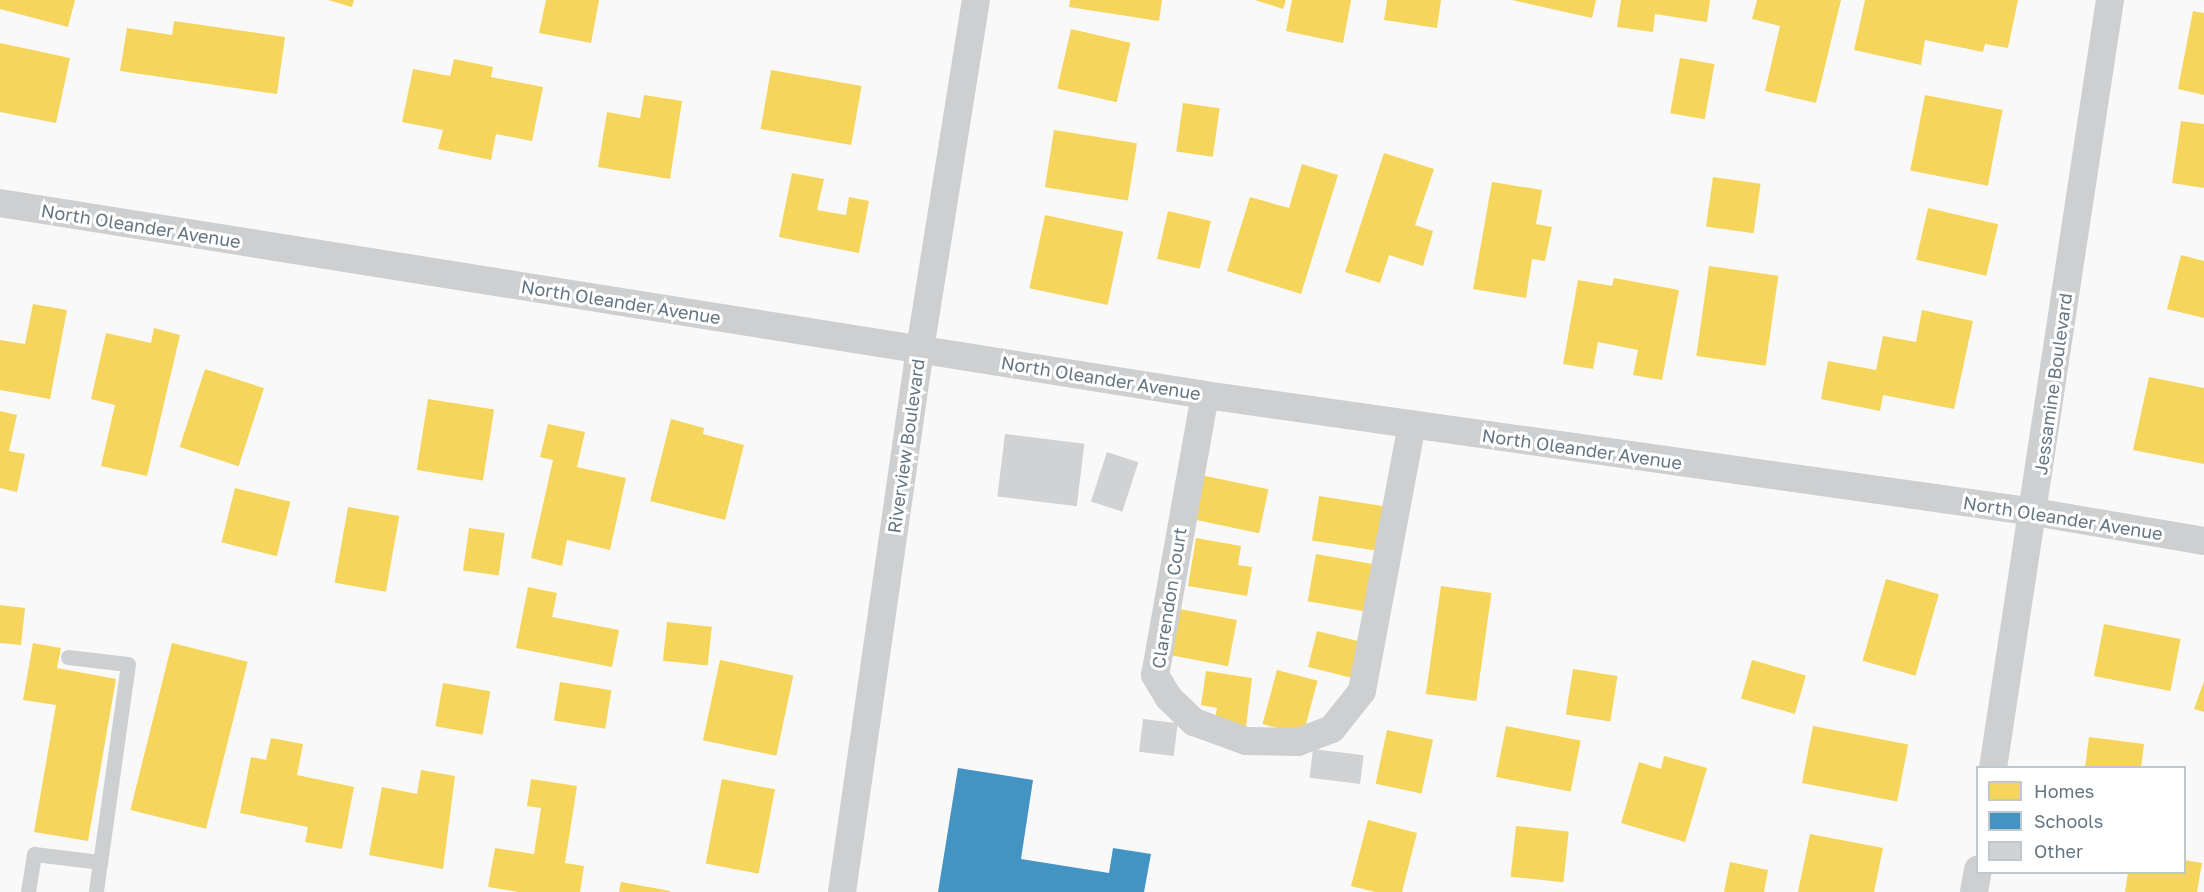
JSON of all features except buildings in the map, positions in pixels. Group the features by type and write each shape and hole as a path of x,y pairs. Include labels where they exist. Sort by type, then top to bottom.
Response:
{"street":[{"name":"Riverview Boulevard","path":"842,892 920,349 976,0"},
{"name":"Jessamine Boulevard","path":"1994,766 2110,0"},
{"name":"North Oleander Avenue","path":"0,203 1204,395 2034,512 2204,541"},
{"name":"Clarendon Court","path":"1204,395 1155,675 1169,698 1194,722 1246,741 1298,742 1332,729 1362,691 1370,663 1412,425"},
{"path":"1974,892 1976,874"}],"lane":[{"path":"68,657 128,664 96,892"},
{"path":"28,892 34,854 100,862"}]}
